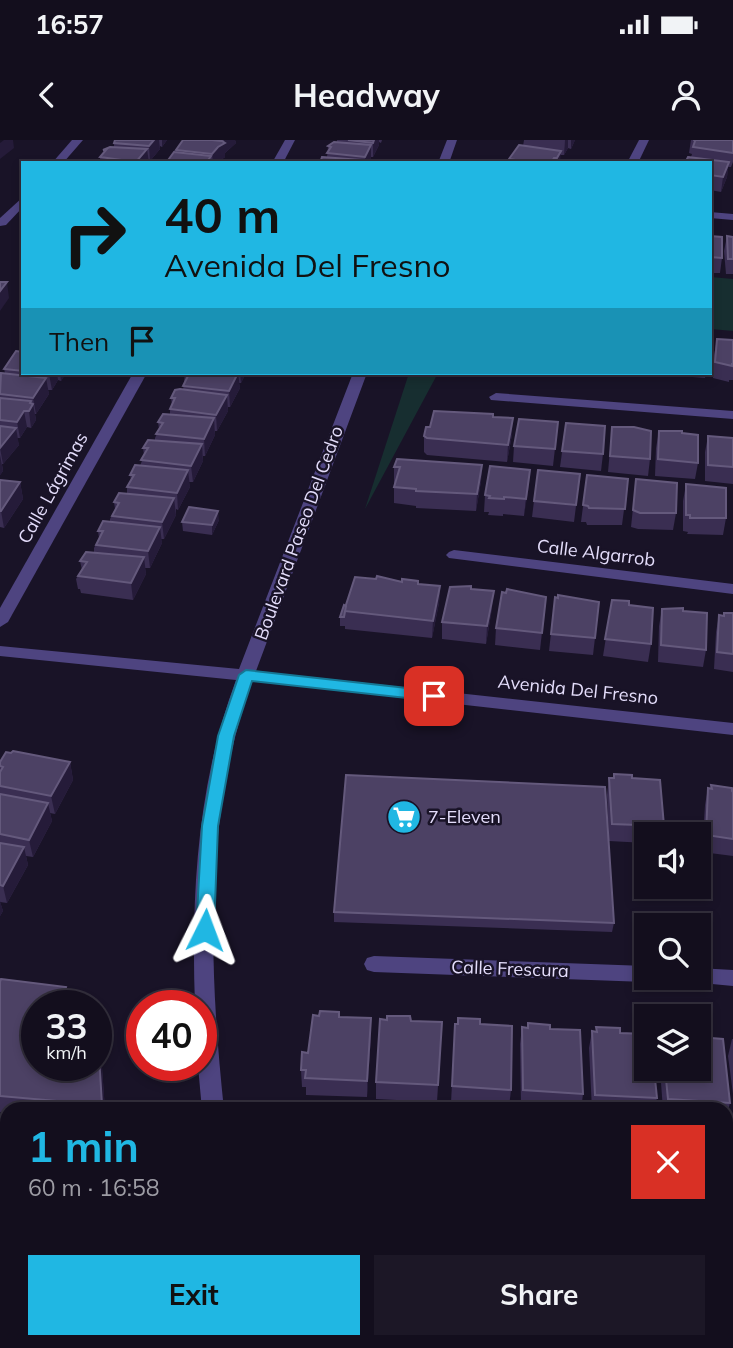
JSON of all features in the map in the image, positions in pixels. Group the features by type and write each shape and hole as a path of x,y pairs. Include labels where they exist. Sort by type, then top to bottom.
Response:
{"street":[{"path":"59,161 78,140"},
{"path":"277,161 290,140"},
{"path":"444,161 452,140"},
{"path":"633,161 644,140"},
{"path":"2,223 21,202"},
{"path":"712,215 733,217"},
{"name":"Calle Lágrimas","path":"0,622 139,375"},
{"name":"Boulevard Paseo Del Cedro","path":"212,1102 205,1034 205,930 210,826 226,736 323,466 359,375"},
{"path":"496,397 733,415"},
{"name":"Calle Algarrob","path":"454,555 733,589"},
{"name":"Avenida Del Fresno","path":"0,651 246,675 733,729"},
{"name":"Calle Frescura","path":"374,964 634,974"},
{"path":"711,977 733,978"}],"green space":[{"path":"712,277 733,279 733,331 712,329"},
{"path":"408,375 437,375 365,509"}],"building":[{"path":"115,140 154,140 149,146 114,143"},
{"path":"183,140 225,143 212,154 176,150"},
{"path":"348,140 374,140 373,143"},
{"path":"694,140 733,140 733,153 693,147"},
{"path":"334,142 371,145 365,157 327,153 331,147 328,146"},
{"path":"519,145 561,151 552,161 509,159"},
{"path":"110,147 147,149 137,161 100,157 106,150 103,150"},
{"path":"174,152 211,156 207,161 167,161"},
{"path":"322,157 363,160 362,161 321,161"},
{"path":"688,157 729,162 723,177 712,175 712,161 686,161"},
{"path":"712,236 722,237 722,258 712,257"},
{"path":"727,236 733,237 733,259 728,259"},
{"path":"0,282 7,282 0,291"},
{"path":"717,339 733,340 732,366 715,362"},
{"path":"16,351 21,352 21,371 4,369"},
{"path":"1,373 46,378 33,398 0,394"},
{"path":"184,375 237,375 229,391 183,386 188,376"},
{"path":"175,390 227,395 216,415 170,409"},
{"path":"0,398 31,401 33,404 17,422 0,420"},
{"path":"434,411 493,414 493,417 513,418 508,445 427,438 424,436 426,427 430,427"},
{"path":"163,414 214,418 204,439 156,434 163,423 158,422"},
{"path":"519,419 558,422 555,449 514,446"},
{"path":"566,423 605,426 603,454 562,451"},
{"path":"0,426 16,428 0,448"},
{"path":"612,427 634,427 651,431 650,459 610,456"},
{"path":"659,431 682,431 698,435 698,463 658,459"},
{"path":"708,436 733,438 733,467 708,465"},
{"path":"148,440 202,444 191,466 141,460 148,448 143,448"},
{"path":"397,459 482,465 477,494 416,491 394,487 400,467 394,467"},
{"path":"135,465 188,470 177,493 127,487 134,475 130,475"},
{"path":"490,466 530,470 526,499 489,498 490,496 485,495"},
{"path":"538,470 580,474 576,505 534,501"},
{"path":"587,475 628,479 625,509 589,508 583,505"},
{"path":"636,479 677,483 676,513 640,513 633,510"},
{"path":"0,480 20,482 1,511 0,511"},
{"path":"686,484 726,488 726,518 690,518 690,515 686,515"},
{"path":"119,493 174,498 162,522 112,516 119,503 114,502"},
{"path":"189,507 218,511 212,525 182,522"},
{"path":"103,521 160,527 148,551 96,545 103,531 98,531"},
{"path":"86,552 144,557 131,583 78,576 87,562 80,561"},
{"path":"377,576 440,586 433,621 344,611 355,577 376,579"},
{"path":"471,586 471,589 494,591 487,626 442,622 450,587"},
{"path":"507,589 546,597 542,633 496,628 502,592 506,593"},
{"path":"558,595 599,602 595,638 551,634 555,597 558,598"},
{"path":"612,600 629,601 629,605 653,608 651,644 605,639"},
{"path":"344,605 344,617 340,617"},
{"path":"683,608 683,611 707,613 706,650 661,645 662,609"},
{"path":"724,613 733,613 733,654 717,652 719,615 724,616"},
{"path":"6,752 70,762 51,796 0,786 0,772 3,767 0,762"},
{"path":"614,774 660,780 664,822 612,824 609,778 614,778"},
{"path":"346,775 605,787 614,923 334,912"},
{"path":"711,785 732,788 733,839 711,836 711,822 707,822 708,788 712,789"},
{"path":"0,794 48,803 29,840 0,834"},
{"path":"0,843 24,847 3,886 0,885"},
{"path":"1,979 66,987 65,990 21,990 21,1081 101,1081 102,1102 0,1096"},
{"path":"320,1011 339,1012 339,1017 371,1018 367,1081 305,1078 306,1070 301,1070 302,1052 308,1053 313,1015 319,1016"},
{"path":"387,1016 410,1016 411,1021 442,1022 438,1085 376,1082 380,1019 387,1020"},
{"path":"458,1018 480,1019 480,1024 512,1026 511,1090 452,1086 455,1024 458,1024"},
{"path":"528,1023 550,1025 550,1029 580,1030 583,1094 523,1090 522,1027 528,1028"},
{"path":"596,1027 620,1028 620,1033 634,1034 634,1081 655,1081 657,1098 595,1095 592,1031 597,1032"},
{"path":"711,1038 723,1039 730,1102 668,1099 666,1081 711,1081"}],"place":[{"name":"7-Eleven","path":"404,817"}],"route":[{"path":"205,930 210,826 226,736 246,675 434,696"}]}
